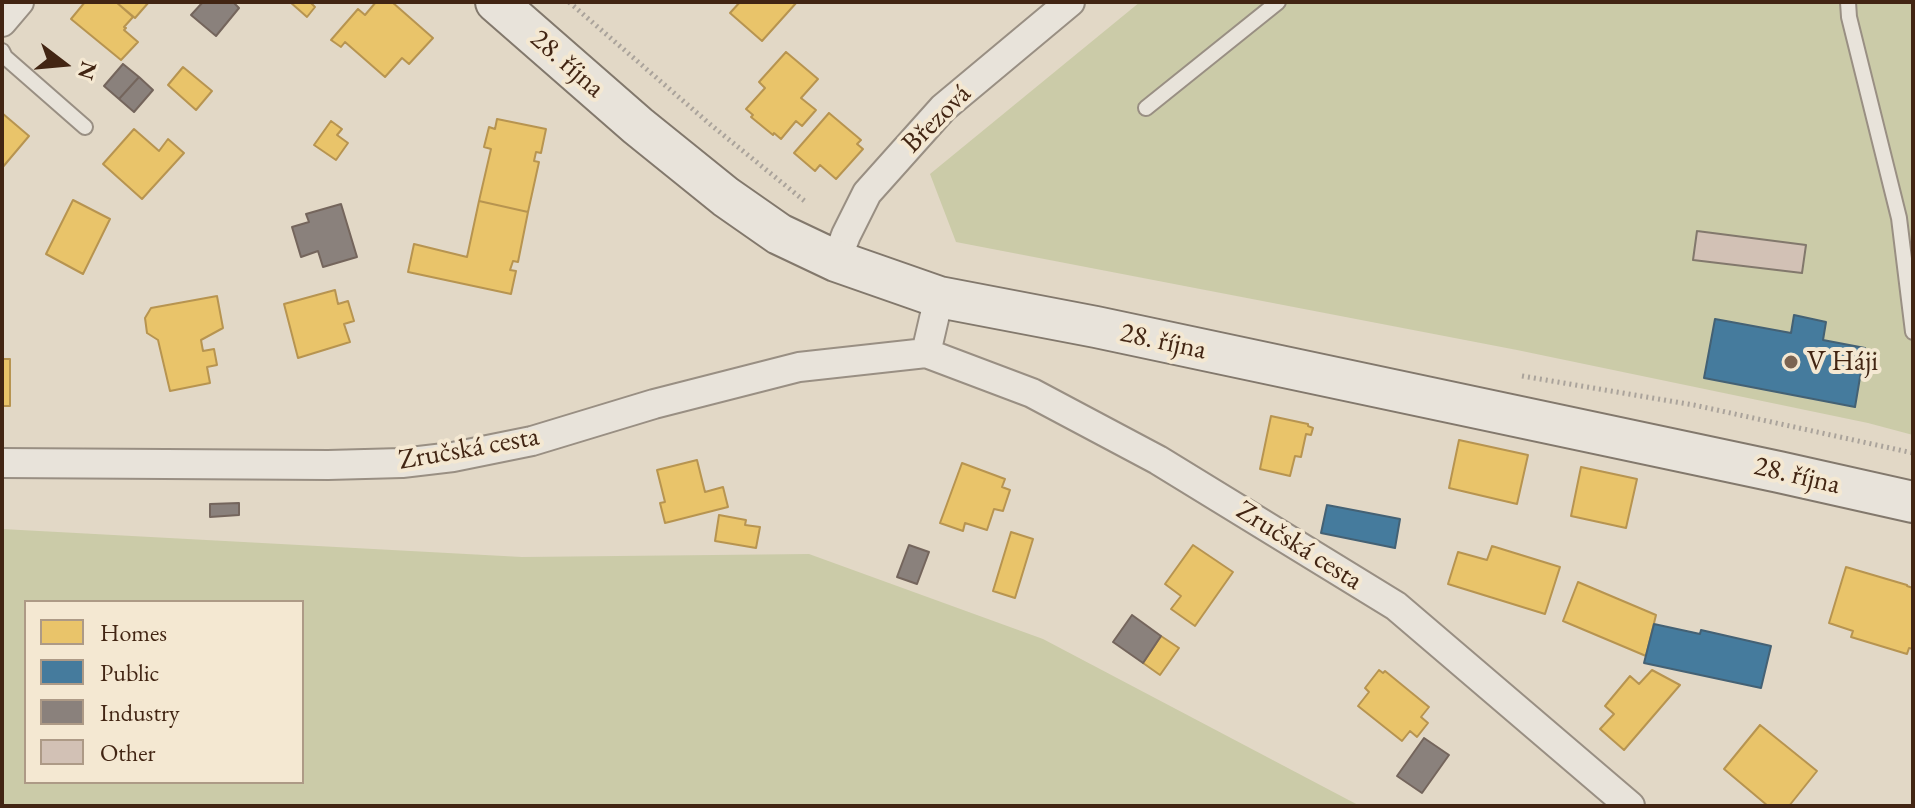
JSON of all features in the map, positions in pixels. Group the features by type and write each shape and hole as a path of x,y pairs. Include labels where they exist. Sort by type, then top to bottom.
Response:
{"main road":[{"name":"28. října","path":"496,2 638,126 726,197 779,234 841,248 939,297 1267,363 1913,502"}],"street":[{"path":"2,22 19,2"},
{"name":"Březová","path":"841,248 867,193 943,108 1060,5"},
{"path":"926,353 939,297"},
{"name":"Zručská cesta","path":"2,463 328,465 402,463 453,457 532,441 654,404 799,367 926,353 1032,393 1158,460 1396,606 1630,806"}],"lane":[{"path":"1146,108 1278,2"},
{"path":"1848,2 1849,17 1899,218 1913,332"},
{"path":"2,51 85,127"}],"path":[{"path":"569,2 711,125 841,248"}],"green space":[{"path":"1140,2 1913,2 1913,435 1517,350 956,242 930,174"},
{"path":"2,529 522,557 809,554 1043,639 1360,806 2,806"}],"building: Homes":[{"path":"85,2 116,2 133,17 124,30 138,42 121,60 71,19"},
{"path":"116,2 149,2 135,18"},
{"path":"290,2 310,2 315,7 307,17"},
{"path":"376,2 392,2 433,38 409,64 402,58 385,77 345,42 341,47 331,40 358,9 365,15"},
{"path":"740,2 797,2 762,41 730,13"},
{"path":"786,52 818,79 801,98 816,110 802,126 796,121 781,139 751,117 753,115 746,109 765,88 759,82"},
{"path":"183,67 212,91 196,110 168,85"},
{"path":"2,113 29,136 2,168"},
{"path":"829,113 861,140 857,144 863,149 836,179 820,165 815,171 794,153"},
{"path":"497,119 546,129 541,153 536,152 534,161 539,162 528,212 479,201 491,149 484,147 489,127 495,129"},
{"path":"331,121 342,129 337,135 348,143 336,160 314,145"},
{"path":"134,129 159,151 168,139 184,153 142,199 103,164"},
{"path":"73,200 110,219 83,274 46,254"},
{"path":"479,201 528,212 518,262 513,261 510,270 516,271 511,294 408,272 414,244 467,257"},
{"path":"335,290 338,304 348,301 354,321 344,324 350,342 298,358 284,304"},
{"path":"217,296 223,328 201,340 203,351 214,349 217,365 207,367 210,383 170,391 158,340 147,333 145,318 151,308"},
{"path":"2,359 10,359 10,406 2,406"},
{"path":"1271,416 1308,424 1313,428 1311,435 1306,434 1301,457 1295,456 1290,476 1260,469"},
{"path":"1459,440 1528,455 1517,504 1449,488"},
{"path":"697,460 705,492 723,487 728,507 665,523 660,503 665,502 657,470"},
{"path":"962,463 1005,479 1002,487 1010,490 1003,511 994,509 987,530 965,523 963,531 940,523"},
{"path":"1581,467 1637,479 1626,528 1571,516"},
{"path":"719,515 746,520 745,525 760,527 756,548 715,541"},
{"path":"1011,532 1033,539 1015,598 993,591"},
{"path":"1193,545 1233,572 1195,626 1171,609 1181,596 1165,584"},
{"path":"1492,546 1560,567 1545,614 1448,584 1458,552 1487,560"},
{"path":"1846,567 1913,588 1913,649 1909,648 1907,654 1851,637 1853,631 1829,623"},
{"path":"1578,582 1656,615 1646,656 1563,621"},
{"path":"1161,636 1179,648 1160,675 1143,663"},
{"path":"1379,670 1385,671 1429,707 1421,717 1428,723 1417,737 1410,731 1402,741 1358,706 1369,692 1365,688"},
{"path":"1652,670 1680,685 1624,750 1600,729 1614,714 1605,706 1630,676 1639,684"},
{"path":"1760,725 1817,771 1789,806 1768,806 1724,769"}],"building: Public":[{"path":"1794,315 1826,322 1823,340 1865,348 1855,407 1704,378 1715,319 1791,333"},
{"path":"1327,505 1400,519 1395,548 1321,533"},
{"path":"1654,624 1700,634 1701,630 1771,646 1761,688 1644,663"}],"building: Industry":[{"path":"203,2 233,2 239,8 216,36 191,15"},
{"path":"123,64 139,77 119,99 104,86"},
{"path":"139,77 153,90 134,112 119,99"},
{"path":"341,204 357,257 323,267 318,251 301,257 292,227 309,222 306,214"},
{"path":"239,503 239,515 210,517 210,504"},
{"path":"909,545 929,552 917,584 897,577"},
{"path":"1132,615 1161,636 1143,663 1113,642"},
{"path":"1424,738 1449,755 1422,793 1397,776"}],"building: Other":[{"path":"1697,231 1806,245 1802,273 1693,260"}],"place":[{"name":"V Háji","path":"1791,362"}]}
